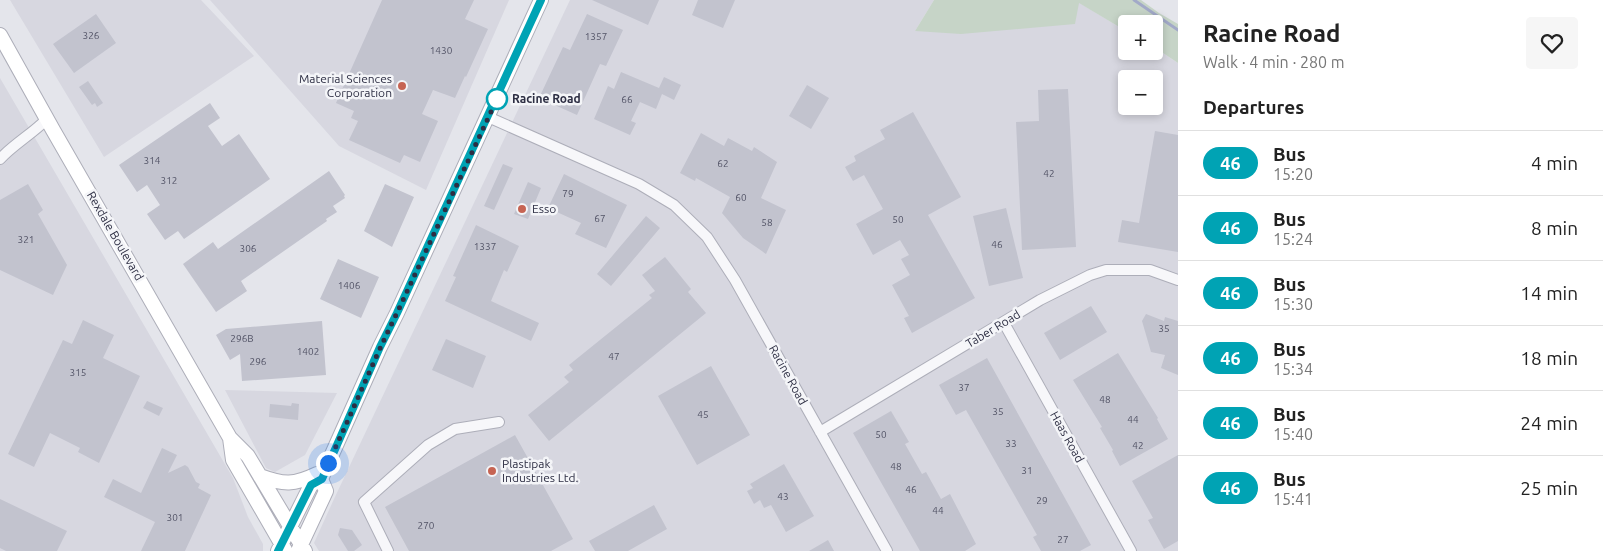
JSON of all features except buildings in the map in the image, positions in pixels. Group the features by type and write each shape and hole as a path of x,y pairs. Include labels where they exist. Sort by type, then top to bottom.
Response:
{"main road":[{"path":"281,549 290,526 311,485 323,475 349,420 360,390 541,0"},
{"name":"Rexdale Boulevard","path":"0,34 230,438 248,456 290,526 301,549"},
{"name":"Rexdale Boulevard","path":"230,438 233,460 281,549"},
{"path":"260,476 275,482 289,484 323,475"},
{"path":"301,549 326,491 323,475"}],"street":[{"name":"Racine Road","path":"488,117 639,184 674,205 707,237 735,280 887,551"},
{"path":"0,159 47,119"},
{"name":"Taber Road","path":"820,432 1040,300 1090,275 1106,270 1150,270 1178,280"},
{"name":"Haas Road","path":"1004,323 1131,551"},
{"path":"388,551 364,502 428,445 455,430 499,422"}],"shaded area":[{"path":"10,0 201,0 254,56 104,157"},
{"path":"210,0 509,0 426,190 339,146"},
{"path":"570,0 934,0 915,31 1078,2 1118,26 1118,60 1163,60 1163,53 1178,63 1178,551 319,551 314,543"},
{"path":"0,78 233,478 248,517 263,544 263,551 0,551"},
{"path":"225,390 337,393 305,455 275,472 266,468"}],"green space":[{"path":"934,0 1141,0 1162,15 1118,15 1118,26 1079,3 1075,24 961,34 915,31"},
{"path":"1163,15 1178,24 1178,63 1163,53"}],"waterway":[{"path":"1134,0 1178,30"}],"bus line":[{"name":"46","path":"278,551 311,485 322,479 349,420 360,390 541,0"}],"place":[{"name":"Material Sciences Corporation","path":"402,86"},
{"name":"Racine Road","path":"497,99"},
{"name":"Esso","path":"522,209"},
{"name":"Plastipak Industries Ltd.","path":"492,471"}],"route":[{"path":"328,463 349,420 360,390 497,99"}]}
